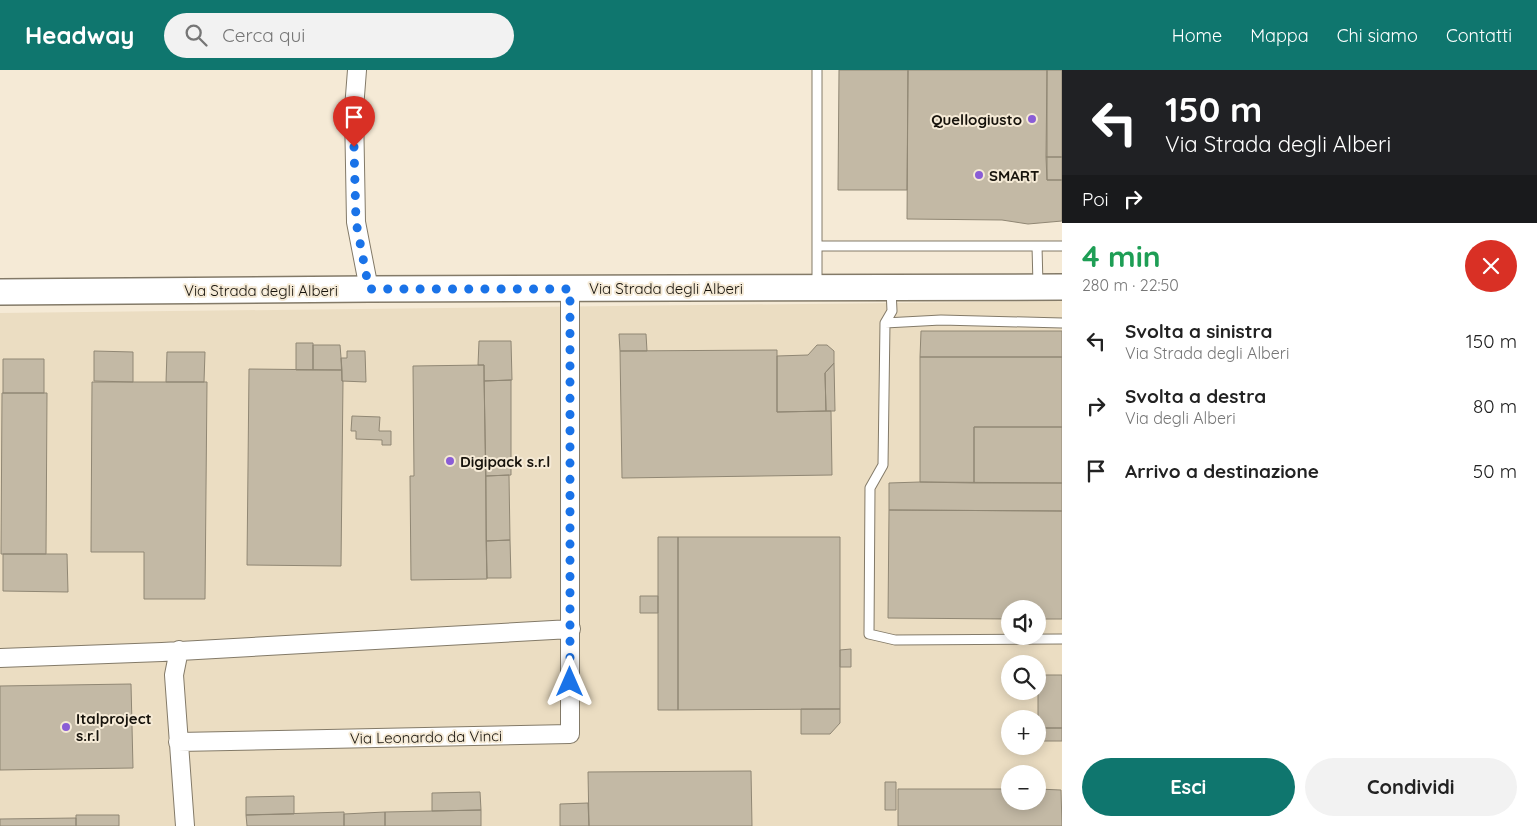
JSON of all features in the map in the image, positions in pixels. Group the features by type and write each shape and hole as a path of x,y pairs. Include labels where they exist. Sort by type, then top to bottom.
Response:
{"main road":[{"name":"Via Strada degli Alberi","path":"0,292 1050,287"}],"street":[{"path":"357,70 354,109 356,222 369,289"},
{"name":"Via Leonardo da Vinci","path":"178,742 570,734 570,289"},
{"path":"0,658 162,652 571,629"},
{"path":"179,650 174,675 185,826"}],"lane":[{"path":"817,70 817,288"},
{"path":"817,246 1062,246"},
{"path":"1037,246 1050,287"},
{"path":"891,288 892,311 885,323 883,466 870,488 869,634 895,640 1062,639"},
{"path":"885,323 941,320 1062,323"}],"shaded area":[{"path":"1062,301 1062,826 0,826 0,313"}],"building":[{"path":"839,70 908,70 907,190 838,190"},
{"path":"908,70 1047,70 1047,180 1062,180 1062,221 1028,224 1002,220 907,219"},
{"path":"1047,70 1062,70 1062,157 1046,157"},
{"path":"1046,157 1062,157 1062,180 1047,180"},
{"path":"921,331 1062,331 1062,357 920,357"},
{"path":"619,334 646,334 647,351 620,351"},
{"path":"479,341 511,341 512,380 484,381 484,365 478,365"},
{"path":"296,343 313,343 313,370 296,370"},
{"path":"313,345 340,345 342,370 313,370"},
{"path":"817,345 827,345 834,351 834,363 825,373 826,411 777,412 777,356 808,355"},
{"path":"777,350 777,412 831,411 832,475 622,478 620,351"},
{"path":"94,351 133,352 133,382 94,381"},
{"path":"347,351 365,351 366,382 342,381 341,358 347,358"},
{"path":"167,352 205,352 204,382 166,382"},
{"path":"920,357 1062,357 1062,427 974,427 974,483 920,482"},
{"path":"3,359 44,359 44,393 3,393"},
{"path":"834,363 835,411 826,411 825,373"},
{"name":"Digipack s.r.l","path":"484,365 487,579 411,580 410,476 414,476 413,366"},
{"path":"249,369 342,370 341,566 247,565"},
{"path":"511,380 511,475 486,476 484,381"},
{"path":"92,382 207,382 205,599 144,599 144,552 91,552"},
{"path":"2,393 47,393 46,554 1,554"},
{"path":"352,416 380,417 379,431 391,431 391,445 382,445 382,440 356,439 356,431 351,431"},
{"path":"974,427 1062,427 1062,483 974,483"},
{"path":"509,475 510,540 486,541 486,476"},
{"path":"889,483 1062,483 1062,511 889,510"},
{"path":"889,510 1062,511 1062,619 1046,619 1046,600 1001,600 1001,619 888,618"},
{"path":"658,537 678,537 678,710 658,710"},
{"path":"678,537 840,537 840,709 678,710"},
{"path":"510,540 511,578 487,578 486,541"},
{"path":"3,554 67,554 68,592 3,591"},
{"path":"640,596 658,596 658,613 640,613"},
{"path":"851,649 851,667 840,667 840,650"},
{"path":"1046,675 1062,675 1062,728 1046,728 1046,710 1038,710 1038,700 1046,700"},
{"name":"Italproject s.r.l","path":"131,684 133,768 0,770 0,686"},
{"path":"801,709 840,709 840,723 830,734 801,734"},
{"path":"1046,728 1062,728 1062,741 1046,741"},
{"path":"751,771 752,826 589,826 588,772"},
{"path":"885,782 896,782 896,810 885,810"},
{"path":"898,789 1001,789 1001,810 1046,810 1046,789 1061,790 1062,826 898,826"},
{"path":"480,792 481,810 432,811 432,793"},
{"path":"294,796 294,814 246,815 246,797"},
{"path":"588,803 589,826 560,826 560,804"},
{"path":"481,810 481,826 385,826 385,812"},
{"path":"344,812 344,826 247,826 246,815"},
{"path":"385,812 385,826 344,826 344,814"},
{"path":"76,815 119,815 119,826 76,826"},
{"path":"76,818 76,826 0,826 0,819"}],"place":[{"name":"Quellogiusto","path":"1032,119"},
{"name":"SMART","path":"979,175"},
{"name":"Digipack s.r.l","path":"450,461"},
{"name":"Italproject s.r.l","path":"66,727"}],"route":[{"path":"354,147 356,222 369,289 570,289 570,682"}]}
